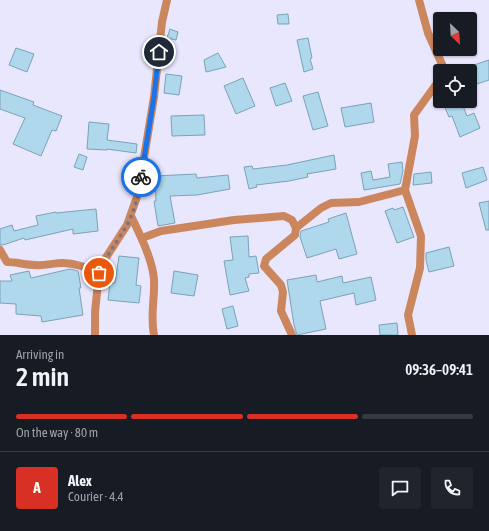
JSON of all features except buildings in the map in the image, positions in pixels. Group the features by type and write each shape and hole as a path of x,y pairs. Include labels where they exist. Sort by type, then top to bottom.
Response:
{"street":[{"path":"95,335 95,312 99,273 105,259 131,216 138,194 154,97 162,22 167,0"},
{"path":"419,0 428,33 442,64"},
{"path":"412,335 408,315 420,268 421,236 405,190 415,136 414,115 433,89"},
{"path":"296,228 321,208 331,203 359,202 405,190"},
{"path":"131,216 142,238 152,269 154,280 152,318 154,335"},
{"path":"142,238 161,231 234,220 284,216 292,220 296,228 295,235 266,259 264,266 281,285 283,292 281,311 292,335"},
{"path":"0,250 7,262 34,265 63,263 77,264 99,273"}],"way so far":[{"path":"99,273 105,259 131,216 138,194 141,177"}],"route":[{"path":"141,177 154,97 159,52"}]}
